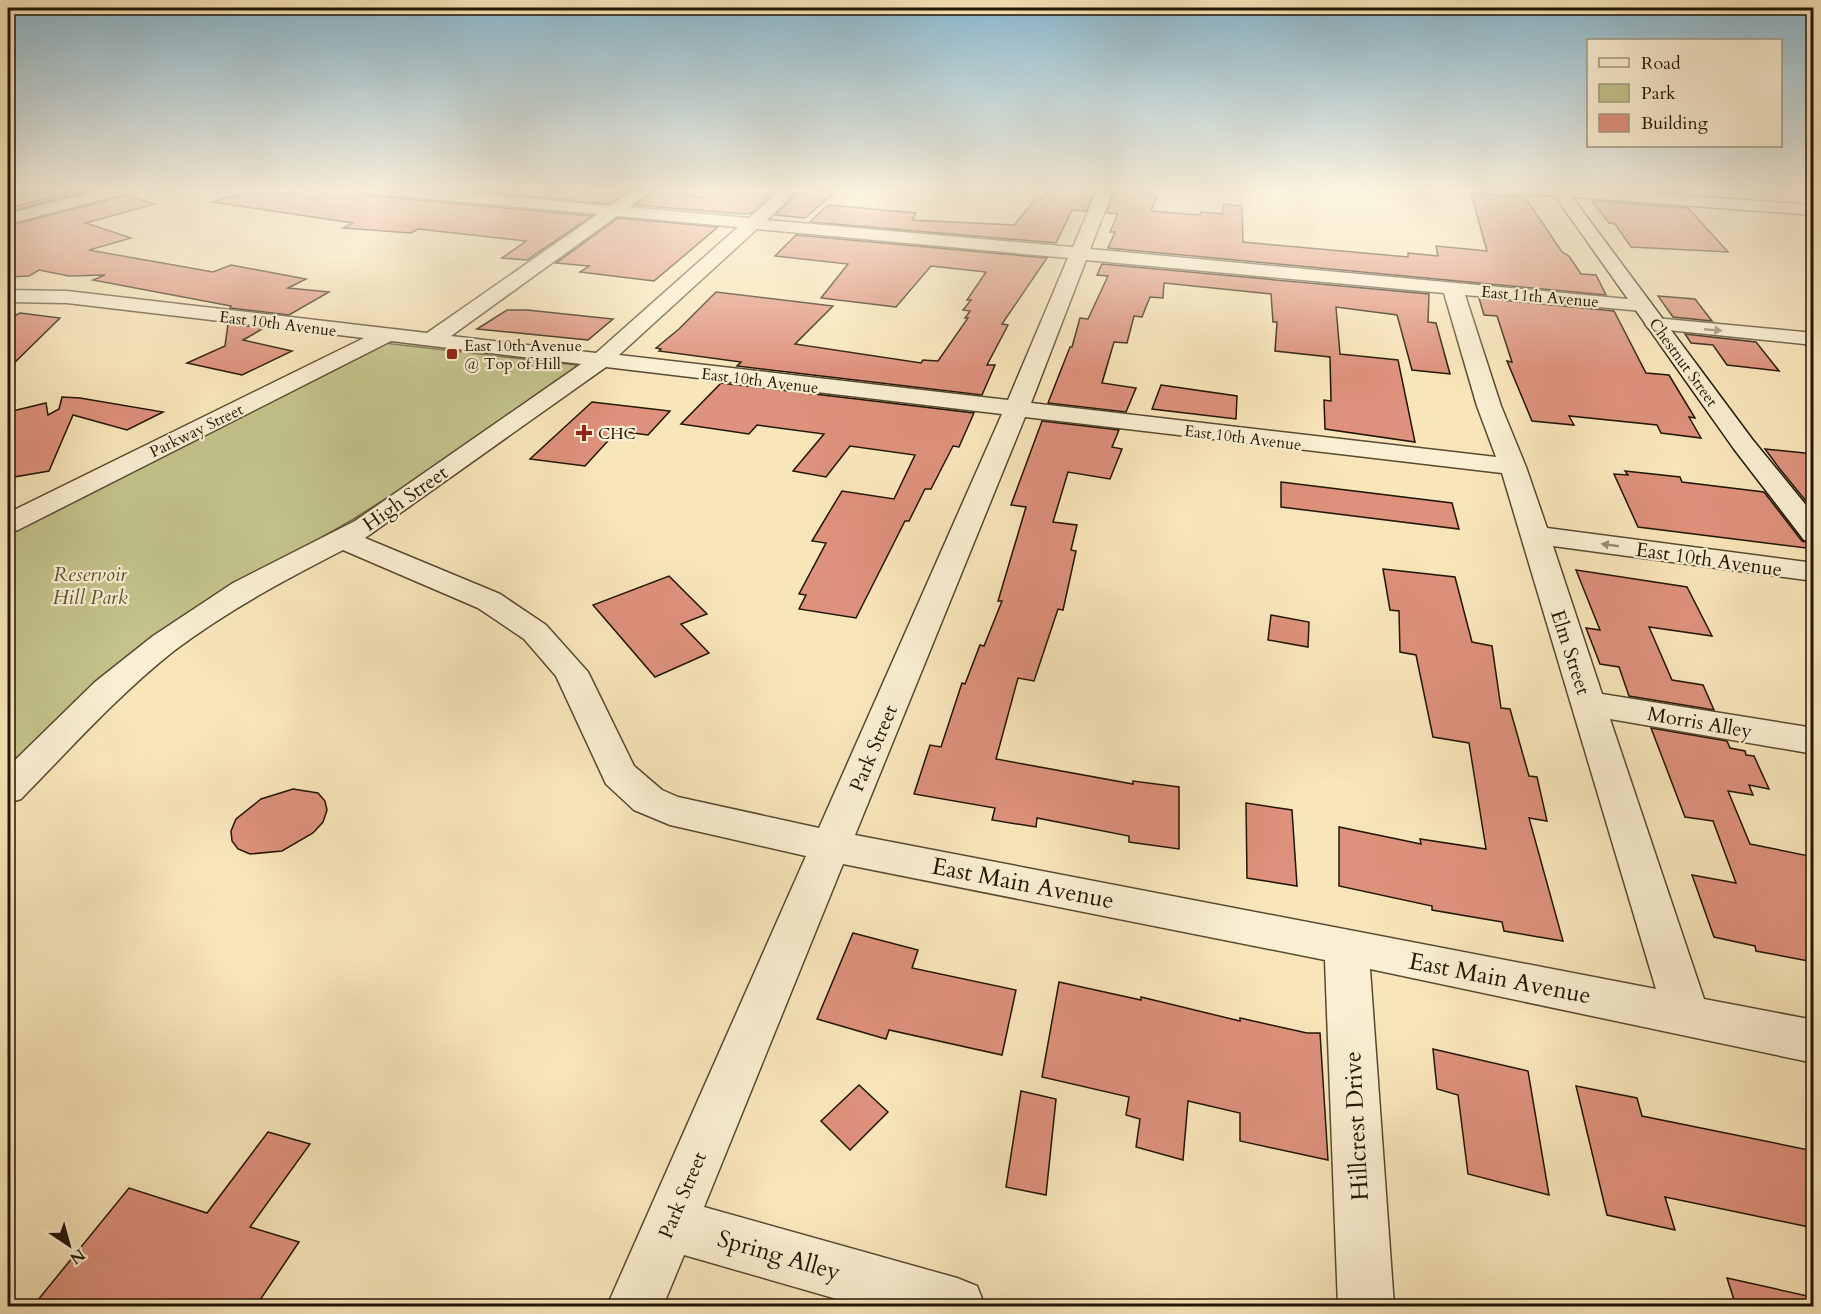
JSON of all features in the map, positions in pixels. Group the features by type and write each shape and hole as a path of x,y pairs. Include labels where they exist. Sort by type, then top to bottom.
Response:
{"street":[{"path":"430,341 560,249"},
{"name":"High Street","path":"8,789 100,697 164,643 244,589 372,522 600,361 723,249"},
{"name":"East 11th Avenue","path":"1026,249 1454,289 1814,339"},
{"name":"Park Street","path":"635,1306 1016,410 1079,249"},
{"name":"Chestnut Street","path":"1601,249 1814,534"},
{"name":"Elm Street","path":"1454,289 1489,406 1513,467 1688,1016"},
{"name":"East 10th Avenue","path":"8,296 67,297 1513,467"},
{"name":"Parkway Street","path":"9,522 385,336"},
{"name":"East 10th Avenue","path":"1533,535 1814,573"},
{"name":"East Main Avenue","path":"343,539 489,601 535,632 571,672 620,774 648,800 670,810 832,846 1346,946 1814,1042"},
{"name":"Morris Alley","path":"1587,703 1814,741"},
{"name":"Hillcrest Drive","path":"1346,946 1366,1306"},
{"name":"Spring Alley","path":"669,1224 957,1306"}],"green space":[{"name":"Reservoir Hill Park","path":"384,343 576,365 575,369 470,445 352,520 187,614 81,700 8,771 8,535"}],"building":[{"path":"8,249 91,249 89,250 213,272 231,265 306,279 288,288 329,292 289,315 230,308 231,306 93,280 105,275 69,276 39,270 29,276 8,277"},
{"path":"514,249 543,249 527,260 502,258"},
{"path":"575,249 692,249 654,281 580,272 589,266 556,263"},
{"path":"782,249 952,249 1047,258 1002,324 1008,325 987,365 995,365 982,395 737,366 741,362 659,351 661,349 656,348 679,329 716,292 833,306 795,344 921,363 923,360 938,361 968,318 965,318 970,311 963,310 986,272 931,266 896,307 821,298 848,264 775,256"},
{"path":"1122,249 1324,249 1408,257 1408,253 1438,256 1437,249 1560,249 1569,256 1581,274 1596,275 1606,295"},
{"path":"1676,249 1726,249 1728,252"},
{"path":"1102,264 1429,294 1428,322 1436,323 1450,374 1412,370 1397,315 1336,307 1340,354 1398,360 1415,442 1325,429 1324,400 1331,401 1330,357 1275,351 1277,322 1273,322 1271,294 1164,283 1163,298 1150,297 1142,317 1134,316 1127,343 1114,342 1102,383 1136,388 1126,412 1048,403 1070,347 1072,347 1080,318 1088,319 1108,276 1097,275"},
{"path":"1658,296 1695,299 1712,321 1673,317"},
{"path":"1479,298 1614,311 1646,373 1669,375 1695,418 1689,417 1701,438 1661,433 1657,425 1569,416 1574,425 1532,421 1507,361 1512,362 1497,316 1484,315"},
{"path":"507,310 613,319 588,340 477,329"},
{"path":"20,313 60,318 8,369 8,319"},
{"path":"228,324 264,328 243,340 292,351 242,375 187,363 225,346"},
{"path":"1685,334 1756,342 1779,371 1727,365 1713,345 1691,343"},
{"path":"721,383 974,413 959,447 953,446 931,489 925,489 909,521 905,521 856,618 799,609 806,595 799,594 826,543 812,541 842,491 894,499 915,455 850,446 826,477 793,471 824,434 757,425 749,434 681,424"},
{"path":"1161,385 1237,396 1236,419 1152,409"},
{"path":"62,397 163,412 127,430 73,415 49,471 8,478 8,412 46,403 48,415 59,409"},
{"name":"CHC","path":"592,402 670,411 648,435 617,431 585,466 530,459"},
{"path":"1042,421 1119,430 1112,447 1122,449 1110,479 1068,472 1053,522 1077,525 1071,550 1076,551 1063,610 1058,609 1034,681 1018,678 996,759 1133,784 1133,781 1179,787 1179,849 1129,842 1129,836 1037,818 1036,827 992,820 995,808 914,794 930,745 941,747 962,683 965,684 980,645 984,646 1002,601 998,601 1026,507 1011,505"},
{"path":"1765,449 1814,454 1814,511 1779,468"},
{"path":"1625,471 1680,477 1682,482 1764,492 1802,541 1814,544 1814,549 1638,527 1614,474 1628,475"},
{"path":"1281,482 1452,503 1459,529 1281,507"},
{"path":"1383,569 1455,577 1472,642 1492,646 1501,708 1510,709 1529,776 1537,777 1547,821 1529,818 1563,941 1504,931 1502,922 1432,910 1432,906 1339,886 1339,827 1421,844 1420,839 1486,849 1469,743 1433,737 1416,655 1400,652 1399,611 1390,610"},
{"path":"1576,570 1687,587 1712,636 1649,627 1672,680 1703,685 1714,710 1629,696 1619,667 1600,664 1586,628 1600,630"},
{"path":"669,576 707,614 681,624 709,653 655,677 593,605"},
{"path":"1271,615 1309,622 1308,647 1268,640"},
{"path":"1651,728 1727,741 1730,748 1745,751 1746,755 1754,756 1769,789 1749,785 1753,795 1728,791 1750,844 1814,857 1814,962 1756,951 1755,946 1714,937 1692,875 1736,883 1713,821 1685,817"},
{"path":"293,789 318,793 325,801 327,810 323,822 313,833 282,851 250,854 238,849 232,841 231,831 236,819 261,799"},
{"path":"1246,803 1292,810 1297,886 1247,878"},
{"path":"853,933 918,950 912,968 1016,990 1002,1055 889,1030 886,1039 817,1019"},
{"path":"1059,982 1141,1000 1141,997 1240,1021 1240,1018 1307,1033 1320,1033 1328,1160 1240,1141 1240,1113 1188,1101 1183,1160 1136,1147 1140,1119 1126,1115 1129,1097 1042,1077"},
{"path":"1433,1049 1528,1071 1549,1195 1468,1174 1458,1095 1437,1089"},
{"path":"859,1085 888,1112 850,1150 821,1121"},
{"path":"1576,1086 1637,1098 1642,1116 1814,1151 1814,1228 1665,1197 1675,1230 1607,1215"},
{"path":"1021,1091 1056,1099 1046,1195 1006,1187"},
{"path":"268,1132 310,1144 250,1227 299,1242 256,1306 33,1306 129,1188 207,1213"},
{"path":"1727,1278 1812,1297 1811,1306 1736,1306"}],"place":[{"name":"East 10th Avenue @ Top of Hill","path":"452,354"},
{"name":"CHC","path":"584,433"}]}
